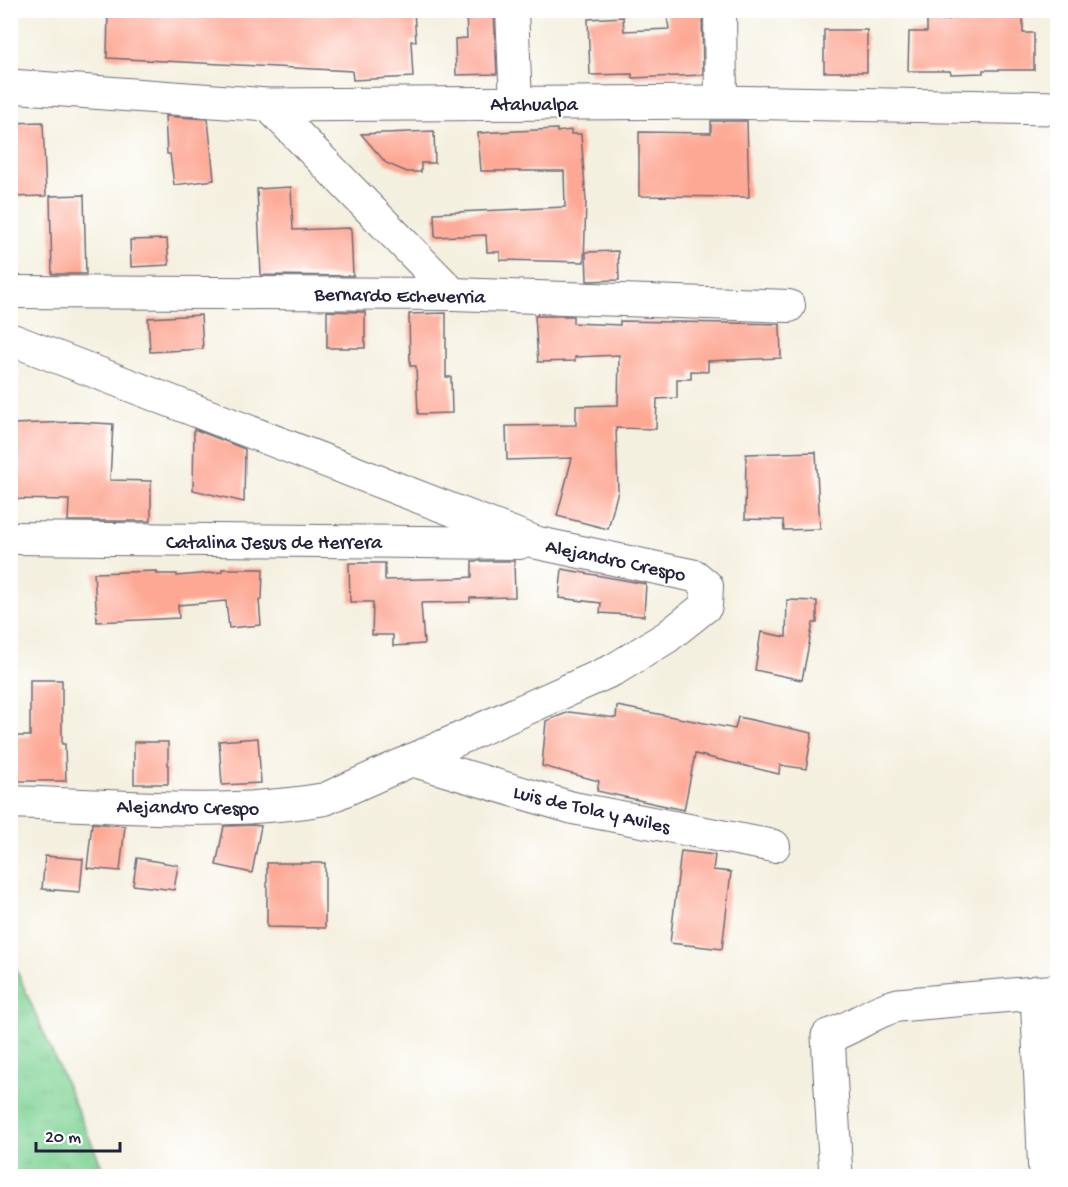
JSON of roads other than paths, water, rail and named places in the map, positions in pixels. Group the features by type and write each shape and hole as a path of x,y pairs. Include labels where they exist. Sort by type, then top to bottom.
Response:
{"street":[{"path":"512,10 516,103"},
{"path":"720,10 721,102"},
{"name":"Atahualpa","path":"10,86 268,105 721,102 1058,108"},
{"path":"268,105 453,294"},
{"name":"Bernardo Echeverria","path":"10,292 453,294 789,306"},
{"name":"Alejandro Crespo","path":"10,339 538,543 695,576 706,586 706,606 667,637 615,669 325,799 284,806 242,808 10,802"},
{"name":"Catalina Jesus de Herrera","path":"10,538 538,543"},
{"name":"Luis de Tola y Aviles","path":"411,760 573,808 774,846"},
{"path":"836,1176 828,1036 841,1032 882,1009 898,1005 1047,992 1045,1176"}]}
